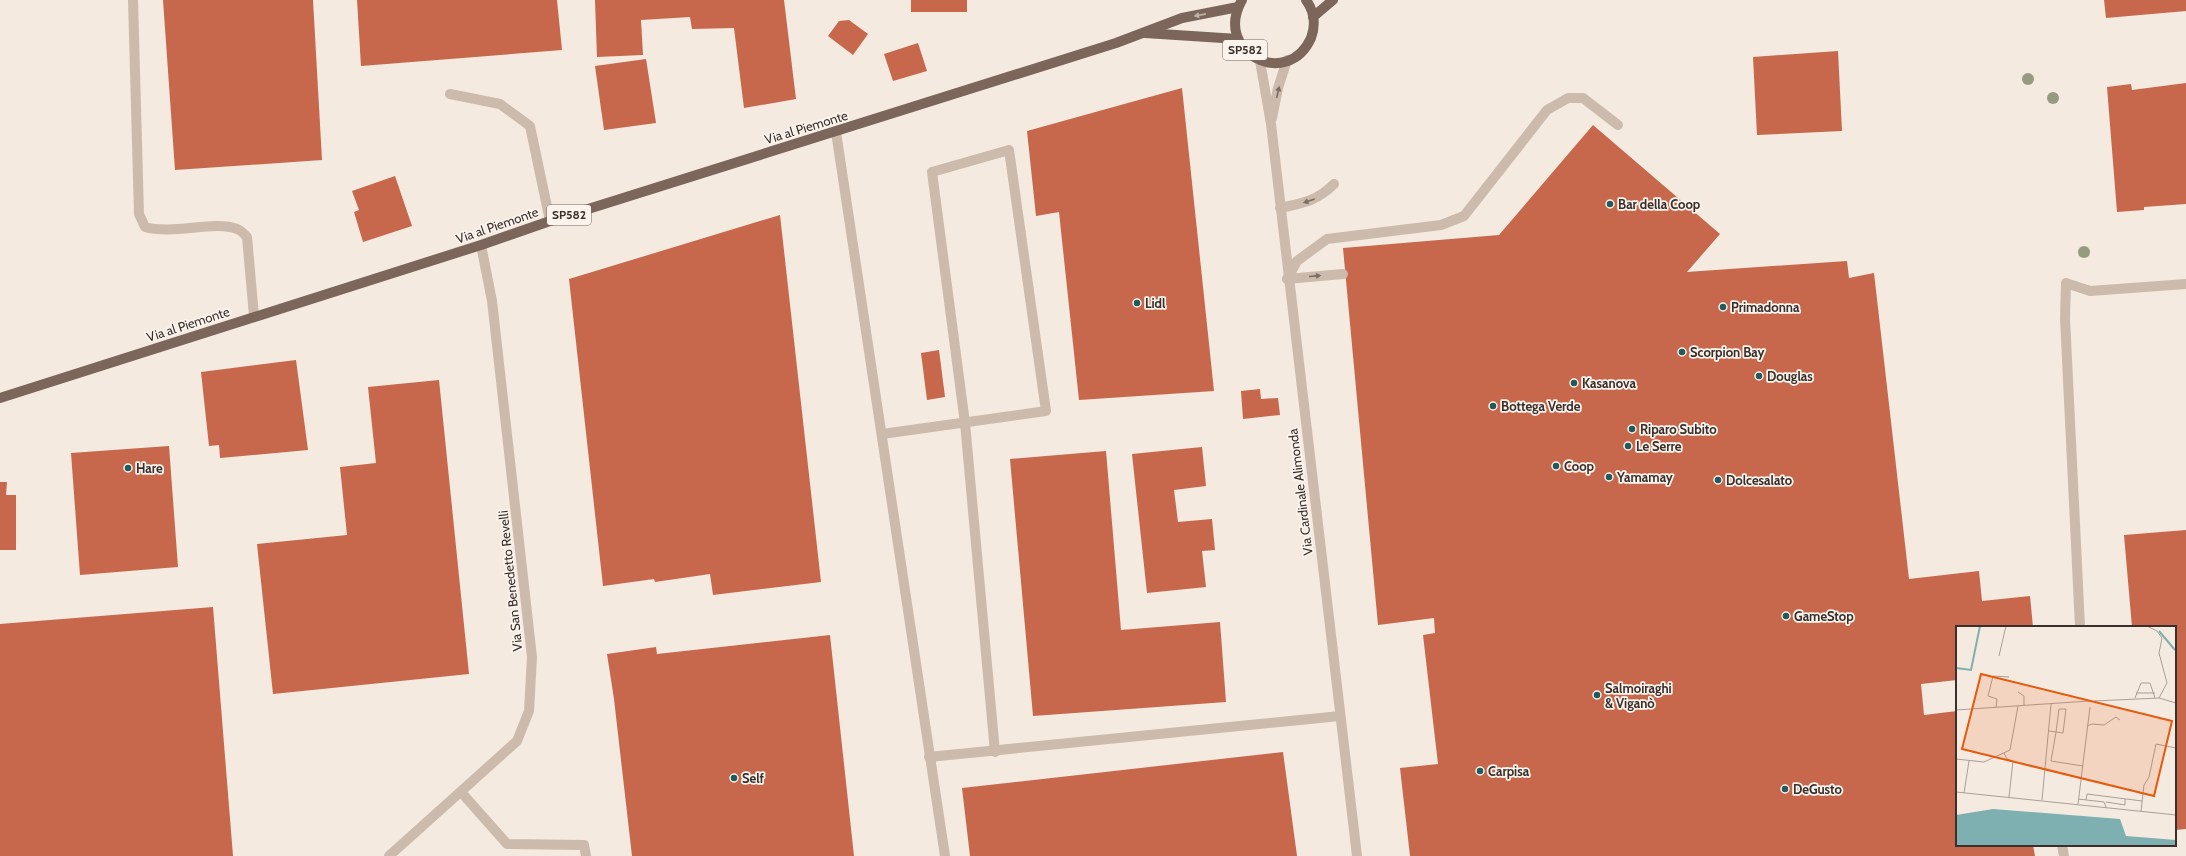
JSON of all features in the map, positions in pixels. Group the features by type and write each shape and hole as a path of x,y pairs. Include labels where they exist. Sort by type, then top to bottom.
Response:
{"main road":[{"path":"1306,0 1314,16 1333,0"},
{"name":"Via al Piemonte","path":"0,398 481,245 550,221 1116,43 1139,33 1182,18 1240,3 1234,26 1238,39 1139,33"},
{"name":"SP582","path":"1238,39 1248,53 1260,60 1272,63 1287,60 1303,51 1308,43 1313,33 1314,16"}],"street":[{"path":"133,0 139,214 145,228 158,231 227,226 239,229 246,237 254,316"},
{"path":"1260,60 1271,124"},
{"path":"1271,124 1278,88 1287,60"},
{"path":"450,94 500,104 530,126 550,221"},
{"path":"1287,279 1297,261 1327,239 1442,225 1464,216 1547,110 1568,98 1583,98 1618,125"},
{"name":"Via Cardinale Alimonda","path":"1271,124 1287,279 1357,856"},
{"path":"836,132 944,856"},
{"path":"882,434 965,423 1046,411 1009,150 932,172 965,423 995,752"},
{"path":"1280,208 1311,201 1326,193 1334,184"},
{"name":"Via San Benedetto Revelli","path":"389,856 517,741 529,711 532,657 492,301 481,245"},
{"path":"1287,279 1344,274"},
{"path":"2080,626 2065,318 2066,283 2090,291 2186,284"},
{"path":"929,757 995,752 1340,716"},
{"path":"461,792 507,844 584,845 586,856"},
{"path":"2062,846 2064,856"}],"building":[{"path":"163,0 313,0 322,160 175,170"},
{"path":"357,0 557,0 562,50 361,66"},
{"path":"595,0 784,0 796,99 744,108 734,28 692,29 690,17 641,20 643,55 597,57"},
{"path":"911,0 967,0 967,12 911,12"},
{"path":"2104,0 2186,0 2186,11 2106,18"},
{"path":"849,20 868,34 853,55 828,36 839,21"},
{"path":"918,43 927,71 893,81 884,54"},
{"path":"1838,51 1842,131 1757,135 1753,57"},
{"path":"646,59 656,123 604,130 595,66"},
{"path":"2186,83 2186,204 2144,207 2144,210 2117,212 2107,87 2131,84 2132,90"},
{"name":"Lidl","path":"1182,88 1214,391 1079,400 1059,212 1036,216 1027,131"},
{"name":"Le Serre","path":"1593,125 1720,234 1687,272 1847,261 1849,278 1874,273 1909,579 1979,571 1982,601 2030,596 2033,626 1956,626 1956,680 1921,684 1924,715 1956,711 1956,846 2033,846 2035,856 1410,856 1400,768 1438,764 1423,635 1435,633 1434,618 1378,625 1343,248 1499,235"},
{"path":"395,176 412,226 363,242 354,212 359,210 352,191"},
{"path":"780,215 821,582 713,595 710,574 655,582 654,579 603,586 569,279"},
{"path":"939,350 945,397 927,400 921,353"},
{"path":"296,360 308,450 220,458 219,445 209,446 201,372"},
{"path":"439,380 469,674 273,694 257,544 347,535 340,467 376,463 368,387"},
{"path":"1260,389 1261,399 1278,398 1280,415 1243,419 1241,391"},
{"path":"169,446 178,567 80,575 71,453"},
{"path":"1202,447 1206,486 1174,490 1178,522 1212,519 1215,550 1202,551 1206,587 1147,593 1132,454"},
{"path":"1106,451 1121,630 1220,622 1226,702 1033,716 1010,459"},
{"path":"0,482 7,482 6,495 16,495 16,550 0,550"},
{"path":"2186,530 2186,829 2176,830 2176,626 2132,626 2124,535"},
{"path":"213,607 233,856 0,856 0,624"},
{"name":"Self","path":"830,635 854,856 632,856 614,699 607,654 656,647 657,654"},
{"path":"1283,752 1297,856 970,856 962,788"}],"place":[{"name":"Bar della Coop","path":"1610,204"},
{"name":"Lidl","path":"1137,303"},
{"name":"Primadonna","path":"1723,307"},
{"name":"Scorpion Bay","path":"1682,352"},
{"name":"Douglas","path":"1759,376"},
{"name":"Kasanova","path":"1574,383"},
{"name":"Bottega Verde","path":"1493,406"},
{"name":"Riparo Subito","path":"1632,429"},
{"name":"Le Serre","path":"1628,446"},
{"name":"Coop","path":"1556,466"},
{"name":"Hare","path":"128,468"},
{"name":"Yamamay","path":"1609,477"},
{"name":"Dolcesalato","path":"1718,480"},
{"name":"GameStop","path":"1786,616"},
{"name":"Salmoiraghi & Viganò","path":"1597,695"},
{"name":"Carpisa","path":"1480,771"},
{"name":"Self","path":"734,778"},
{"name":"DeGusto","path":"1785,789"}]}
